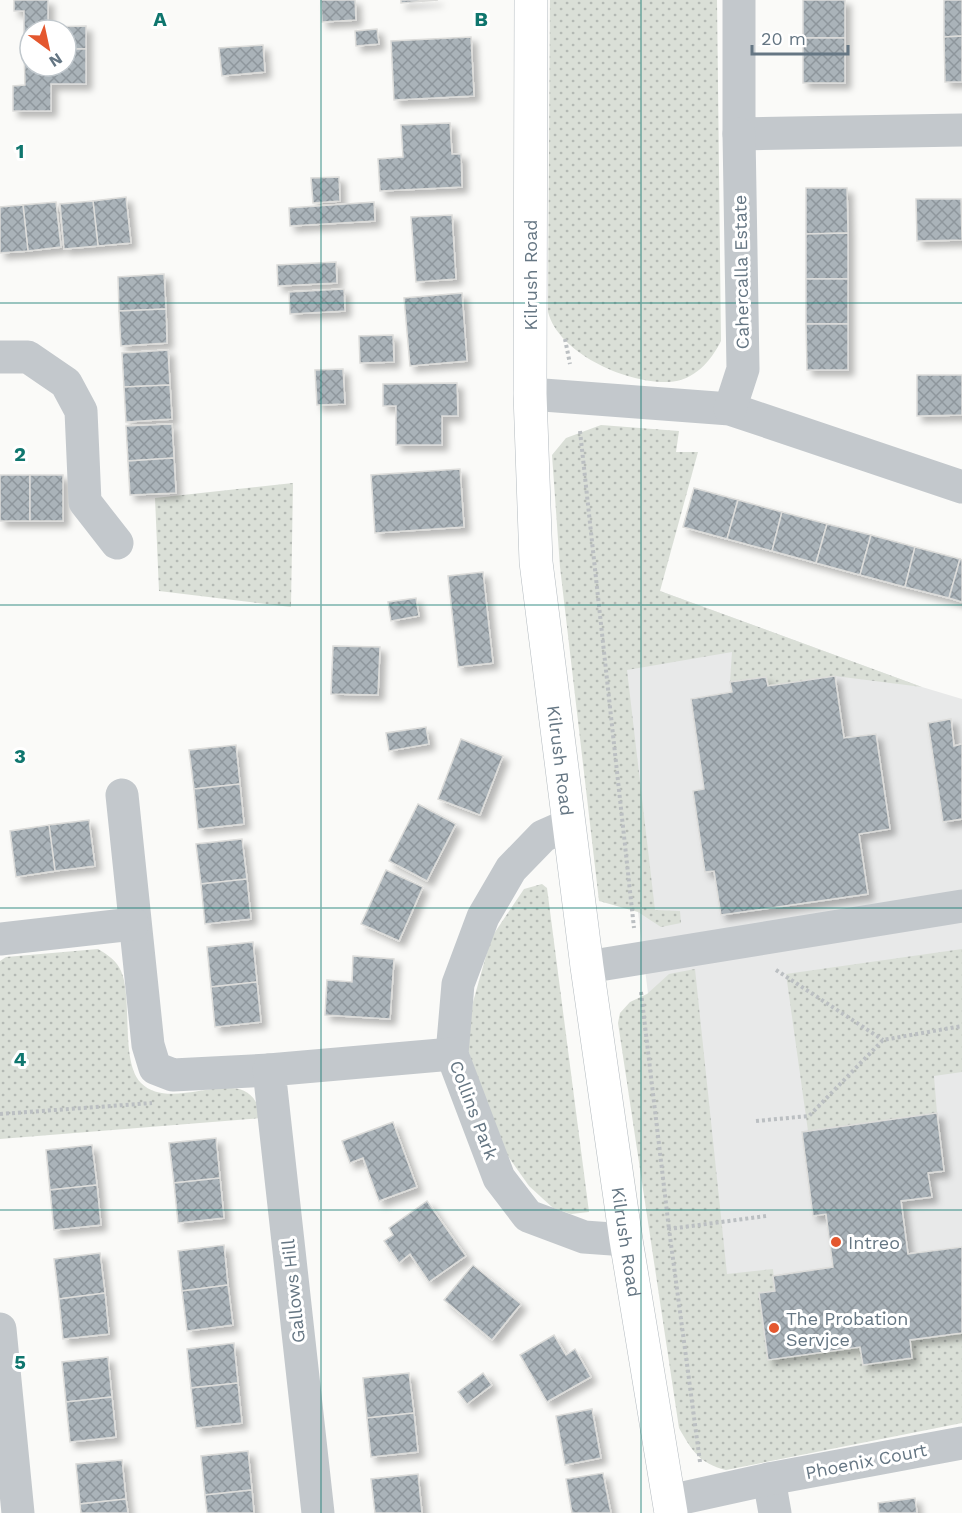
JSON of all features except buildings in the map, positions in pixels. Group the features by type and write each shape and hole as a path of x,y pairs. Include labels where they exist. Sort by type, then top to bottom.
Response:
{"main road":[{"name":"Kilrush Road","path":"531,0 530,394 536,562 587,967 626,1240 670,1507"}],"street":[{"name":"Cahercalla Estate","path":"730,409 743,369 739,0"},
{"path":"739,134 962,130"},
{"path":"0,357 28,357 66,383 81,411 86,502 117,543"},
{"path":"530,394 730,409 962,487"},
{"path":"122,795 148,1045 155,1068 173,1075 268,1070 452,1054"},
{"name":"Collins Park","path":"568,825 543,836 511,869 483,917 458,984 452,1054 500,1178 528,1216 584,1237 626,1240"},
{"path":"587,967 962,906"},
{"path":"0,939 134,924"},
{"name":"Gallows Hill","path":"268,1070 318,1513"},
{"path":"0,1329 18,1513"},
{"name":"Phoenix Court","path":"670,1507 704,1493 962,1443"},
{"path":"770,1479 775,1513"}],"path":[{"path":"564,331 576,398 637,958 669,1229 704,1493"},
{"path":"767,970 777,970 883,1040"},
{"path":"756,1121 808,1116 883,1040 962,1026"},
{"path":"0,1114 153,1103"},
{"path":"669,1229 766,1216"}],"shaded area":[{"path":"550,0 717,0 721,341 701,369 678,381 634,378 597,364 566,341 555,327 548,312"},
{"path":"601,425 679,431 676,452 698,452 660,591 922,687 835,676 768,686 766,677 730,682 732,652 627,670 655,910 680,911 681,923 661,927 638,912 599,901 560,567 552,455 566,438"},
{"path":"293,483 291,607 159,591 155,498"},
{"path":"610,568 660,591 922,687 962,699 962,1385 701,1426 638,912"},
{"path":"542,884 547,888 589,1212 571,1214 553,1208 529,1186 505,1152 478,1087 467,1045 473,1002 491,938 524,889"},
{"path":"98,949 115,961 121,971 126,997 131,1060 141,1083 156,1092 173,1094 210,1089 243,1090 254,1100 261,1118 0,1139 0,961 6,957"},
{"path":"962,949 962,1072 934,1076 937,1113 808,1131 786,974"},
{"path":"695,969 727,1274 773,1269 775,1291 760,1293 860,1347 863,1365 912,1358 910,1340 962,1333 962,1423 726,1470 709,1464 697,1455 679,1428 618,1023 620,1013 630,1002 647,994 669,974"}],"place":[{"name":"Intreo","path":"836,1242"},
{"name":"The Probation Servjce","path":"774,1328"}]}
